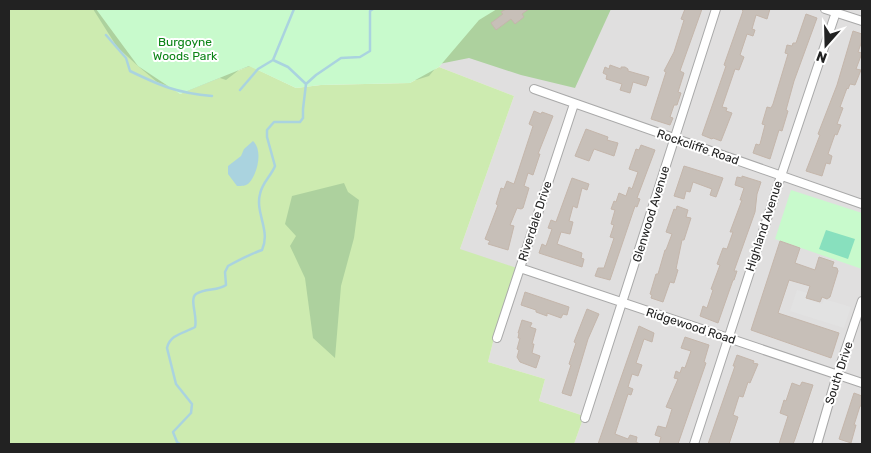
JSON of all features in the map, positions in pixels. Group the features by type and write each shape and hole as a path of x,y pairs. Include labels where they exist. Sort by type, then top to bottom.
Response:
{"street":[{"name":"Glenwood Avenue","path":"585,418 716,9"},
{"path":"825,9 837,11 862,21"},
{"name":"Highland Avenue","path":"694,444 837,11"},
{"name":"Rockcliffe Road","path":"534,90 862,204"},
{"name":"Riverdale Drive","path":"497,338 574,104"},
{"name":"Ridgewood Road","path":"520,268 862,383"},
{"name":"South Drive","path":"816,444 862,301"}],"shaded area":[{"path":"497,9 862,9 862,444 574,444 584,416 539,401 545,379 488,362 494,338 460,249 514,96 439,67 479,20"},
{"path":"797,290 811,294 810,300 822,304 824,299 851,307 844,328 790,311"}],"green space":[{"path":"9,9 96,9 180,94 250,66 296,88 321,85 410,83 439,67 514,96 460,249 520,269 494,338 488,362 545,379 539,401 584,416 574,444 9,444"},
{"name":"Burgoyne Woods Park","path":"93,9 611,9 575,88 521,75 469,58 439,64 429,76 416,80 256,64 239,70 226,80 220,78 185,92 157,82 138,66 117,47"},
{"name":"Burgoyne Woods Park","path":"96,9 497,9 479,20 439,67 410,83 321,85 296,88 249,66 180,94 138,66"},
{"path":"344,183 348,192 359,200 354,238 341,286 335,358 313,338 305,278 290,246 296,236 285,224 292,196"},
{"path":"791,190 862,213 862,269 775,239"},
{"path":"826,230 855,239 848,259 819,249"}],"water":[{"path":"253,141 259,156 257,168 248,184 237,186 228,174 228,166 241,156 244,149"}],"building":[{"path":"506,9 529,9 522,14 524,17 515,24 511,19 496,30 491,23 503,14 501,12"},
{"path":"685,9 702,9 680,71 684,73 678,92 681,93 677,105 674,105 670,117 673,118 670,125 651,119 666,72 664,71 674,52 684,20 681,19"},
{"path":"741,9 770,9 767,19 756,15 752,29 755,30 753,36 747,34 740,55 744,57 739,70 735,69 722,107 727,108 726,111 732,113 721,141 702,135 726,66 724,65 743,11"},
{"path":"806,14 817,18 794,81 782,131 779,130 770,159 753,153 756,144 760,144 765,125 762,124 767,107 771,108 773,104 788,54 785,53 787,45 792,46 793,43 796,43"},
{"path":"853,31 862,34 862,41 858,52 862,53 856,69 861,70 855,85 850,84 847,88 840,107 843,108 837,124 841,125 837,135 835,134 828,154 832,156 830,164 826,163 822,176 806,171 837,85"},
{"path":"610,65 621,69 621,67 625,67 628,71 649,77 646,86 633,82 630,93 620,90 622,84 606,79 607,75 603,73 605,67 609,69"},
{"path":"534,111 553,116 538,154 540,154 533,175 528,173 524,186 529,188 523,208 517,208 510,225 514,226 508,250 488,244 490,241 485,239 498,205 496,204 501,188 504,189 507,181 514,184 533,126 529,124"},
{"path":"586,129 608,137 607,140 618,143 614,156 594,149 589,161 575,156"},
{"path":"641,145 655,150 637,198 640,199 637,207 635,206 610,280 595,276 598,268 604,268 614,238 610,237 614,225 611,224 615,210 611,209 619,193 626,196 629,187 632,189 638,172 629,169 636,149 639,150"},
{"path":"684,166 723,178 716,197 710,195 712,189 693,182 690,192 686,191 684,199 674,196"},
{"path":"742,176 761,182 757,194 755,212 734,271 737,271 734,280 718,323 700,316 703,306 707,308 713,290 711,289 720,265 717,264 723,248 727,249 733,232 730,232 742,200 740,200 744,188 735,185 737,177 742,178"},
{"path":"572,178 589,184 587,190 582,188 577,208 573,206 569,221 573,222 570,234 561,232 557,244 582,253 581,258 584,259 582,267 539,253 542,244 546,246 552,229 548,228 551,220 556,222"},
{"path":"677,206 688,210 686,217 691,218 684,240 682,240 676,269 678,270 674,283 670,282 663,302 651,298 652,295 650,294 672,234 666,232 674,209 676,210"},
{"path":"780,241 800,248 795,263 815,270 819,257 834,262 832,267 837,268 838,271 830,297 827,299 822,297 820,302 806,298 810,286 789,280 778,313 839,333 831,358 751,330"},
{"path":"525,292 569,307 567,315 563,314 561,318 547,313 547,316 521,305"},
{"path":"587,309 599,314 588,339 571,396 562,393 571,365 569,364 576,343 574,342"},
{"path":"522,320 532,323 530,327 536,329 532,353 540,356 536,368 520,362 517,357 520,338 518,338 518,333"},
{"path":"639,326 654,333 652,342 644,339 636,363 642,365 638,376 632,374 628,387 633,389 631,395 628,394 615,434 628,439 630,435 637,437 636,442 640,444 598,444"},
{"path":"685,337 709,345 704,362 706,363 678,444 659,444 661,437 655,435 658,426 666,428 672,409 666,407 678,379 674,378 676,371 680,373 682,367 685,368 691,351 681,348"},
{"path":"737,355 758,364 750,383 748,382 743,397 739,396 733,415 738,417 729,444 708,444 735,366 733,366"},
{"path":"802,382 813,385 795,439 793,444 779,444 788,416 780,413 784,400 786,401 792,383 800,386"},
{"path":"854,393 862,396 862,406 860,406 854,425 856,425 851,443 839,439"}],"waterway":[{"path":"294,9 273,60 288,67 306,84"},
{"path":"180,444 177,442 173,432 191,413 192,404 176,384 167,348 169,343 178,334 195,327 194,296 203,291 226,285 225,272 228,266 262,250 265,236 259,208 260,194 275,166 267,137 267,130 274,122 300,122 303,118 306,84 316,75 341,58 360,57 370,51 370,11 373,9"},
{"path":"106,35 126,58 130,71 170,88 212,96"},
{"path":"240,90 258,69 273,60"}]}
